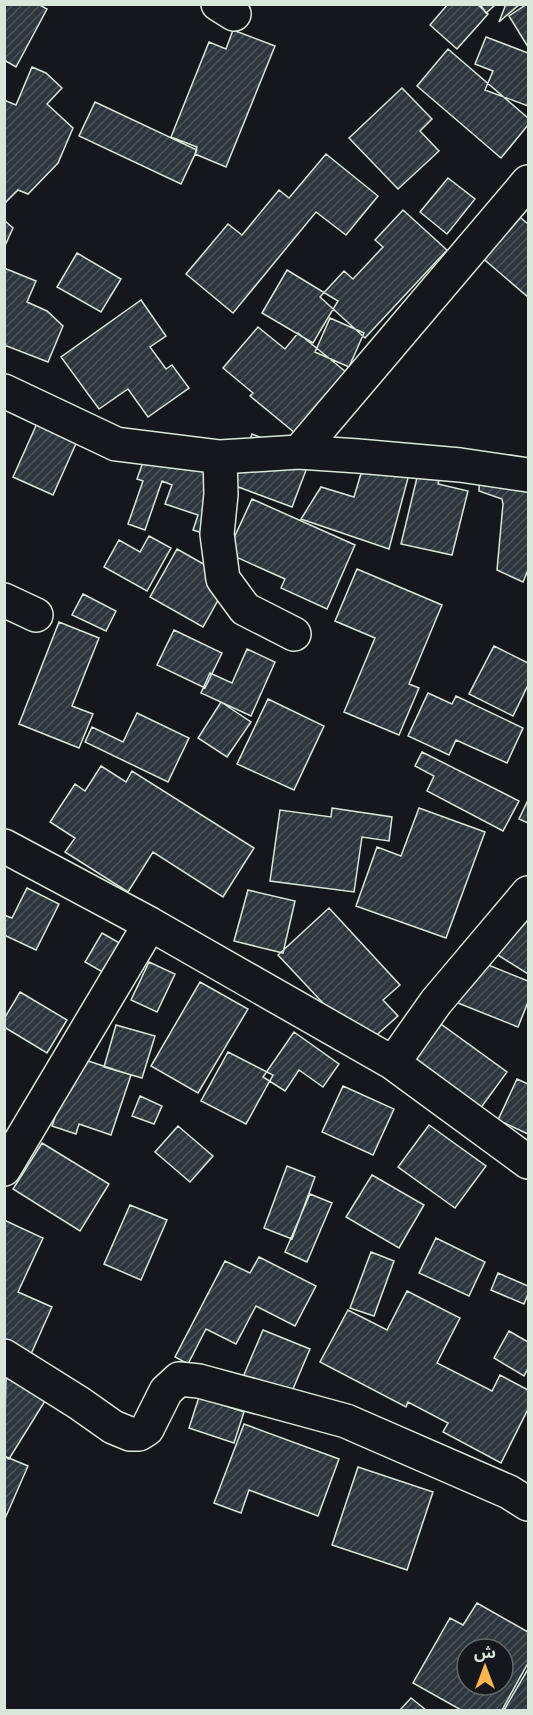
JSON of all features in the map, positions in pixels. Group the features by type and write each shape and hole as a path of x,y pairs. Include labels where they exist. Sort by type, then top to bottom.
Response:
{"street":[{"path":"299,452 528,182"},
{"path":"4,391 116,444 220,457 299,452 460,465 528,475"},
{"path":"220,457 221,494 217,534 223,579 245,609 294,634"},
{"path":"4,600 36,615"},
{"path":"4,846 150,924 393,1063 528,1162"},
{"path":"393,1063 436,1002 528,893"},
{"path":"4,1169 150,924"},
{"path":"4,1356 113,1427 130,1434 139,1434 147,1429 166,1391 179,1379 200,1381 346,1421 509,1492 528,1504"}],"building":[{"path":"4,4 38,4 47,9 16,67 4,60"},
{"path":"448,4 477,4 488,14 457,49 430,25"},
{"path":"480,4 496,4 486,13"},
{"path":"506,4 520,4 499,22"},
{"path":"528,4 528,47 509,16"},
{"path":"233,30 275,46 226,167 195,154 197,147 171,137 209,42 226,49"},
{"path":"486,37 528,53 528,106 485,90 493,71 475,64"},
{"path":"448,49 528,118 528,125 501,158 417,86"},
{"path":"32,67 46,73 62,88 47,104 73,128 58,163 28,194 18,190 4,204 4,100 16,105"},
{"path":"402,88 432,119 420,131 439,151 398,189 349,138"},
{"path":"95,102 197,150 181,184 79,136"},
{"path":"326,154 378,196 346,235 316,212 233,313 186,274 228,224 242,235 279,190 289,198"},
{"path":"448,178 475,199 447,234 420,212"},
{"path":"502,202 528,224 528,297 466,244"},
{"path":"403,210 447,250 365,338 320,297 344,271 353,279 383,247 375,240"},
{"path":"4,220 13,228 4,248"},
{"path":"77,253 121,279 101,312 57,287"},
{"path":"4,268 36,281 27,302 47,311 63,326 48,362 4,345"},
{"path":"287,270 338,301 313,343 262,313"},
{"path":"141,300 166,336 150,347 166,369 172,365 189,388 148,417 128,389 99,409 61,357"},
{"path":"330,318 364,333 349,367 315,352"},
{"path":"258,327 285,349 298,333 346,372 295,433 250,396 253,393 223,368"},
{"path":"43,410 83,428 53,495 13,477"},
{"path":"252,434 311,457 292,507 233,485"},
{"path":"149,445 233,474 211,536 193,530 198,515 165,504 172,485 162,481 145,530 128,524 143,481 137,479"},
{"path":"365,460 412,463 389,549 301,519 321,487 354,497"},
{"path":"421,461 442,466 438,484 468,491 452,555 401,544"},
{"path":"480,471 528,480 528,570 523,582 497,570 503,504 502,499 479,491"},
{"path":"252,499 355,545 327,609 281,588 285,579 227,553"},
{"path":"149,536 171,548 147,591 104,567 119,540 140,552"},
{"path":"177,549 230,579 203,627 150,597"},
{"path":"357,569 442,605 409,684 419,688 399,735 344,712 375,638 335,621"},
{"path":"83,594 116,611 106,631 72,615"},
{"path":"59,622 99,638 72,706 93,714 79,748 19,724"},
{"path":"174,630 222,653 205,688 157,665"},
{"path":"494,646 528,663 528,685 513,716 469,694"},
{"path":"247,649 275,662 251,716 201,693 210,673 232,683"},
{"path":"428,693 452,704 456,696 523,728 507,763 456,740 449,755 408,736"},
{"path":"268,699 324,726 294,790 237,764"},
{"path":"221,702 251,722 227,757 198,738"},
{"path":"137,713 189,738 168,782 85,742 92,727 123,742"},
{"path":"422,752 519,801 503,831 427,791 434,776 415,766"},
{"path":"101,766 126,782 132,771 254,848 223,897 153,852 128,892 65,852 75,838 50,822 75,784 85,791"},
{"path":"528,800 528,823 519,819"},
{"path":"332,808 392,817 389,841 362,837 354,892 270,881 280,810 331,817"},
{"path":"419,808 485,832 446,938 356,906 377,847 401,856"},
{"path":"27,888 59,904 36,950 4,935 4,915 12,918"},
{"path":"248,890 295,901 283,953 234,941"},
{"path":"329,908 400,985 383,1000 398,1016 362,1048 278,955"},
{"path":"528,915 528,974 493,952"},
{"path":"102,933 123,945 106,974 85,962"},
{"path":"461,954 528,981 528,1002 518,1027 443,997"},
{"path":"149,962 175,974 157,1012 131,1000"},
{"path":"200,982 248,1009 198,1093 151,1066"},
{"path":"20,992 67,1020 47,1053 4,1027 4,1019"},
{"path":"416,1006 507,1072 477,1113 386,1046"},
{"path":"116,1025 155,1036 142,1078 104,1067"},
{"path":"294,1032 339,1064 323,1087 299,1070 285,1091 263,1077"},
{"path":"228,1052 273,1075 246,1124 201,1101"},
{"path":"76,1057 131,1075 111,1135 79,1124 76,1134 52,1126"},
{"path":"517,1079 528,1084 528,1134 498,1120"},
{"path":"343,1086 394,1109 373,1155 322,1132"},
{"path":"140,1096 162,1106 154,1124 132,1116"},
{"path":"429,1125 486,1166 455,1208 398,1167"},
{"path":"178,1126 213,1156 190,1182 155,1152"},
{"path":"42,1143 109,1184 80,1231 13,1189"},
{"path":"287,1166 315,1177 292,1239 264,1228"},
{"path":"372,1175 424,1205 399,1248 346,1217"},
{"path":"310,1194 332,1203 307,1262 285,1252"},
{"path":"130,1205 167,1220 141,1280 104,1264"},
{"path":"4,1220 43,1238 18,1292 52,1307 31,1354 4,1342"},
{"path":"436,1238 485,1262 469,1296 419,1273"},
{"path":"371,1252 394,1261 374,1316 350,1308"},
{"path":"259,1257 316,1286 295,1326 256,1306 236,1344 206,1329 188,1364 175,1357 225,1261 250,1273"},
{"path":"498,1273 528,1286 524,1304 491,1290"},
{"path":"407,1291 460,1318 437,1363 492,1391 500,1375 528,1390 528,1409 501,1463 443,1432 448,1423 408,1402 406,1407 320,1362 348,1310 387,1330"},
{"path":"263,1330 310,1349 290,1396 243,1377"},
{"path":"509,1331 528,1342 528,1368 524,1376 494,1358"},
{"path":"6,1377 45,1401 9,1459 4,1456"},
{"path":"199,1397 244,1412 234,1443 189,1428"},
{"path":"244,1424 339,1459 318,1516 249,1490 241,1513 214,1503"},
{"path":"4,1456 28,1466 4,1521"},
{"path":"358,1467 433,1492 407,1570 332,1545"},
{"path":"477,1603 528,1632 528,1663 515,1686 515,1637 455,1637 455,1697 509,1697 502,1710 461,1710 413,1683 450,1618 463,1625"},
{"path":"528,1669 528,1710 504,1710 512,1697 515,1697 515,1691"},
{"path":"411,1698 426,1710 400,1710"}]}
